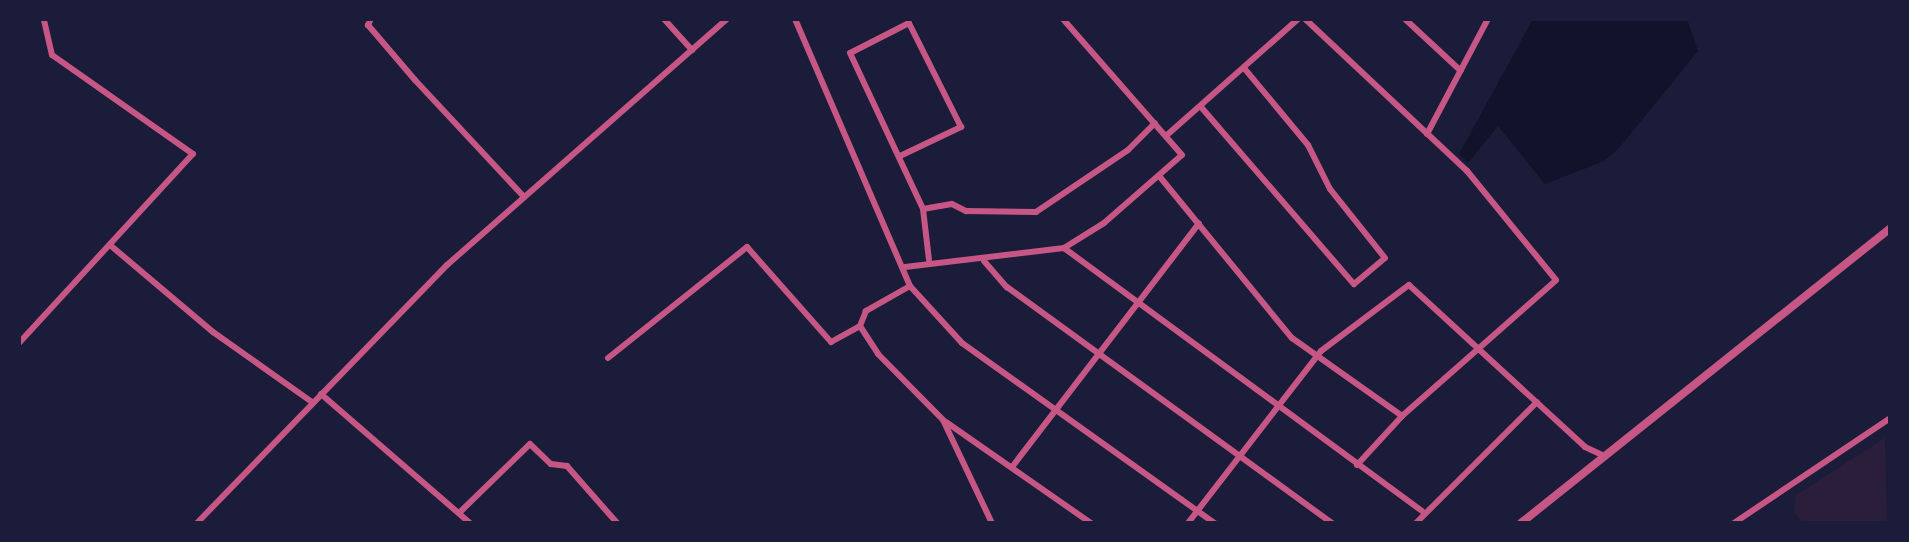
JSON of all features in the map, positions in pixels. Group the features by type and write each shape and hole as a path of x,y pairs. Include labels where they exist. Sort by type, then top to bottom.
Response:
{"street":[{"path":"19,343 193,154 52,54 44,19"},
{"path":"371,19 368,25 415,80 524,197"},
{"path":"664,19 692,50"},
{"path":"197,523 312,402 524,197 727,19"},
{"path":"795,19 905,267 910,286 962,343 1214,523"},
{"path":"905,267 929,260 984,261 1064,247 1160,177 1182,155 1063,19"},
{"path":"1167,135 1245,69 1298,19"},
{"path":"1305,19 1467,171 1556,280 1402,416 1357,465"},
{"path":"1405,19 1461,71"},
{"path":"1427,134 1488,19"},
{"path":"900,156 931,146 961,127 909,23 849,53 923,209 929,260"},
{"path":"1201,107 1354,284 1385,258 1330,189 1308,145 1245,69"},
{"path":"923,209 952,204 966,211 1036,212 1128,150 1155,123"},
{"path":"1160,177 1292,338 1402,416"},
{"path":"1012,467 1199,223"},
{"path":"1521,523 1602,455 1890,228"},
{"path":"110,244 213,332 312,402"},
{"path":"608,358 747,247 831,342 860,326 866,311 910,286"},
{"path":"1064,247 1137,305 1422,511"},
{"path":"984,261 1007,287 1332,523"},
{"path":"1188,523 1316,357 1409,285 1585,447 1602,455"},
{"path":"860,326 878,354 943,420 1091,523"},
{"path":"321,394 470,523"},
{"path":"1416,523 1422,511 1537,402"},
{"path":"1734,523 1890,418"},
{"path":"943,420 992,523"},
{"path":"459,513 530,444 551,464 567,466 617,523"}],"shaded area":[{"path":"1533,19 1687,19 1698,51 1619,148 1604,161 1545,184 1498,126 1468,163 1459,154"},
{"path":"1885,438 1887,523 1803,523 1794,512 1796,495"}]}
